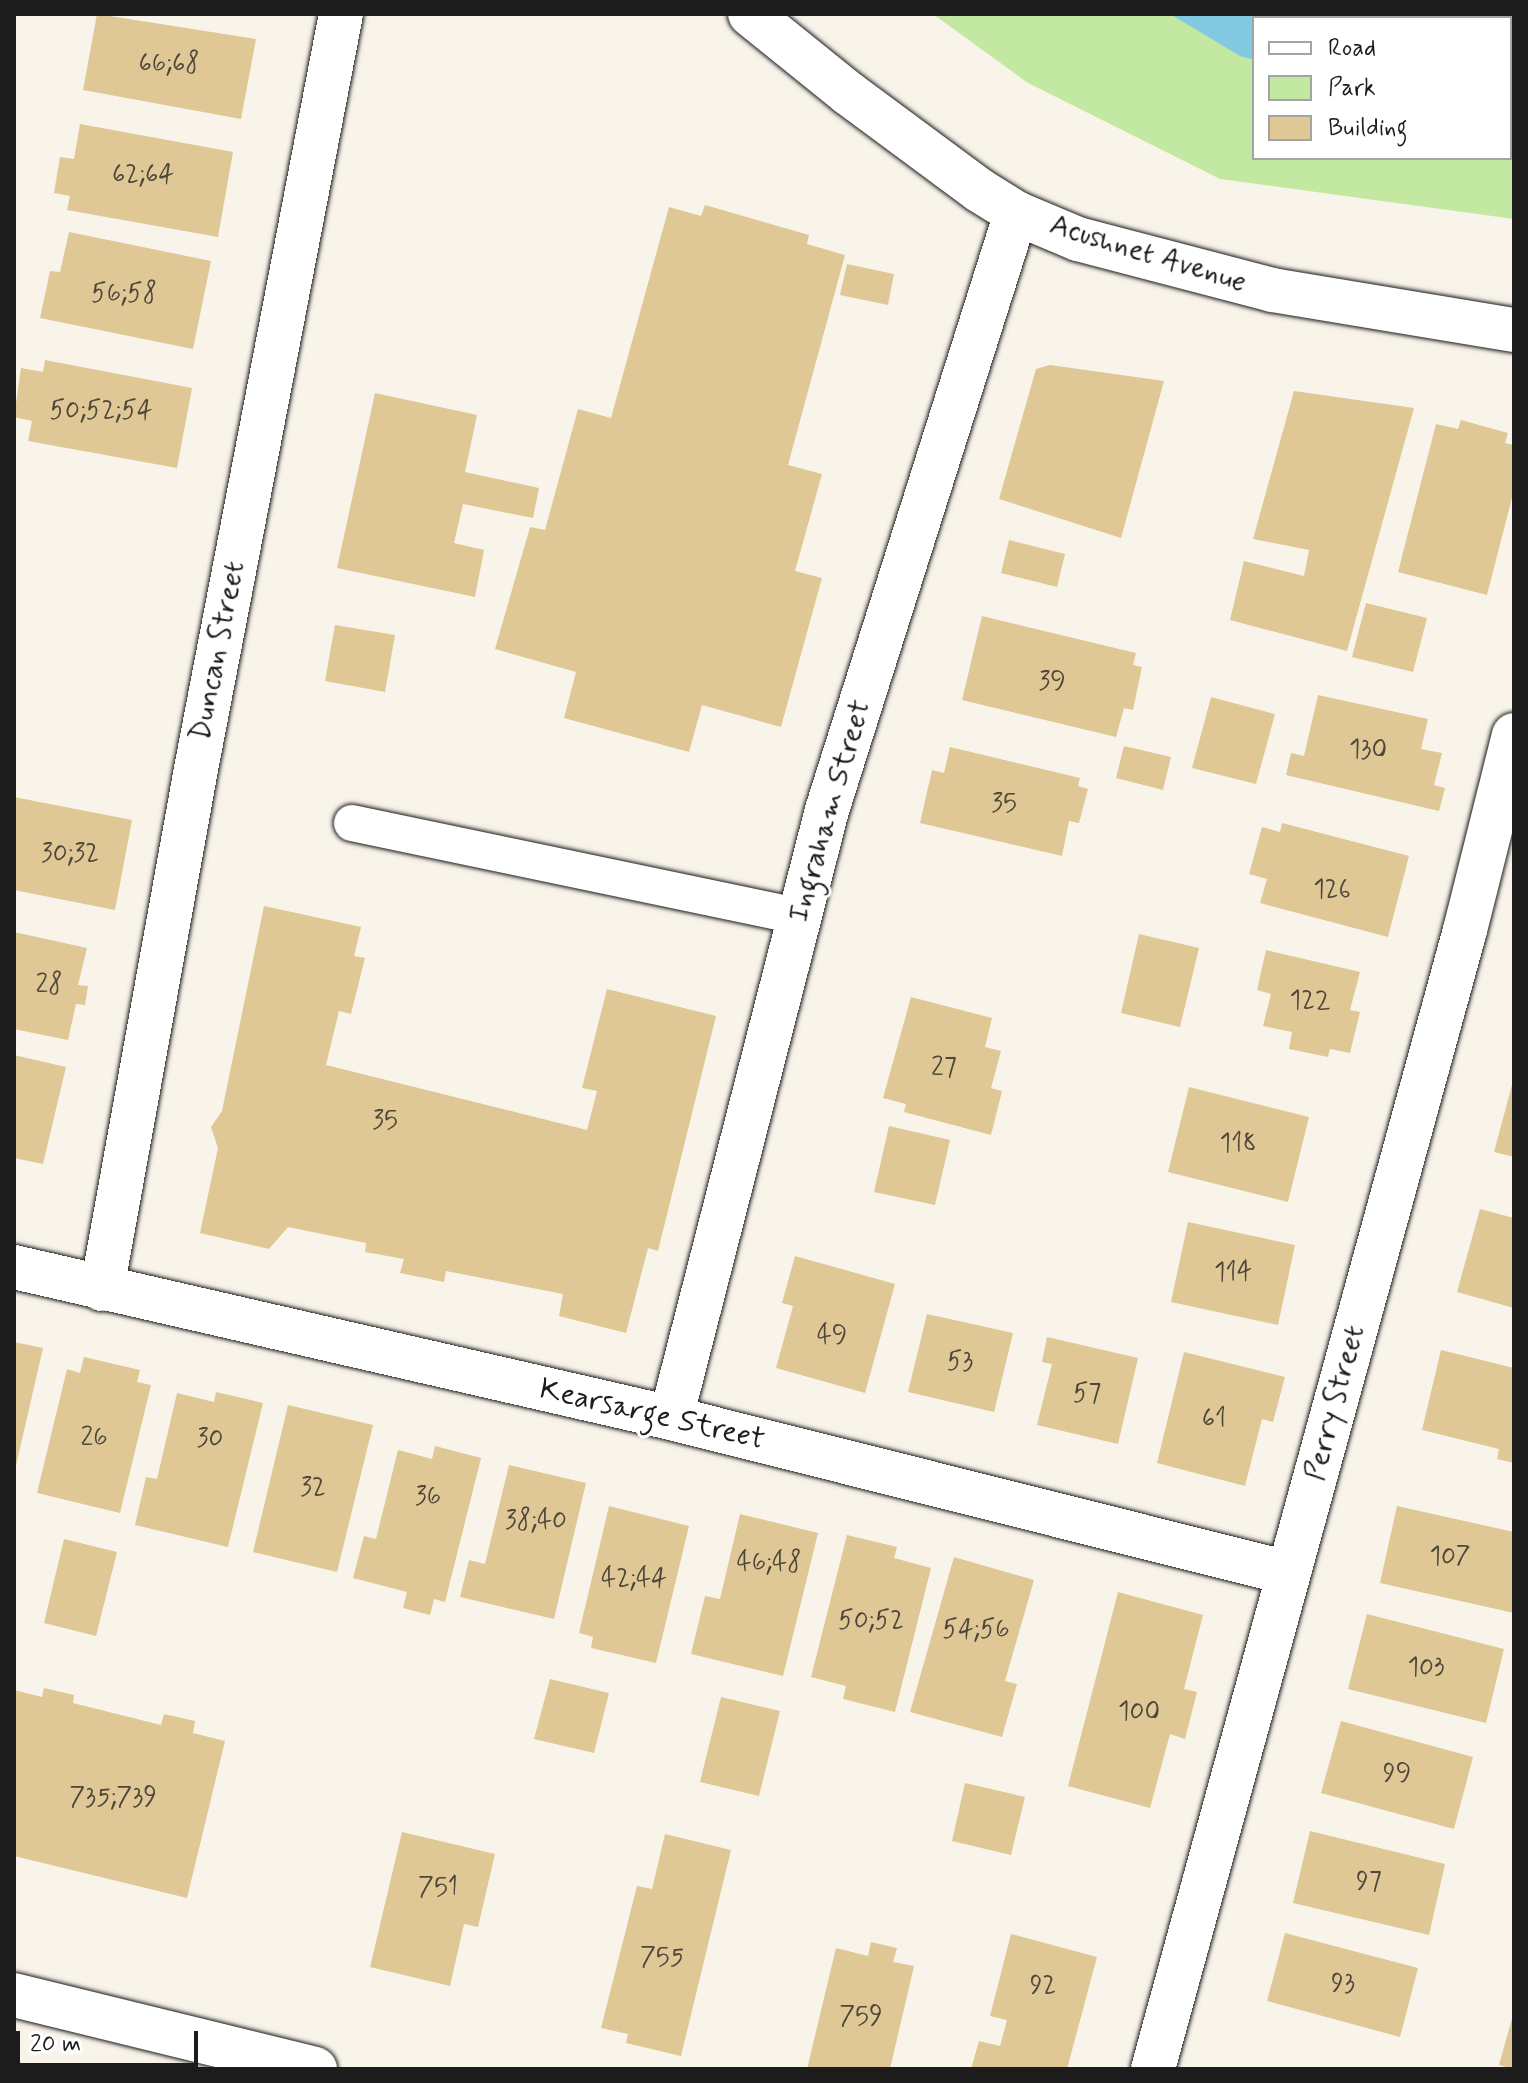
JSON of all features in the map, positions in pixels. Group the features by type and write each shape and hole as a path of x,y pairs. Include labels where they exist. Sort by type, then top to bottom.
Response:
{"street":[{"name":"Duncan Street","path":"102,1289 196,769 341,14"},
{"name":"Acushnet Avenue","path":"750,14 942,164 1016,213 1078,239 1143,259 1272,290 1514,330"},
{"name":"Ingraham Street","path":"671,1418 827,810 1016,213"},
{"name":"Perry Street","path":"1153,2069 1465,930 1514,735"},
{"name":"Kearsarge Street","path":"14,1267 671,1418 1288,1573"},
{"path":"14,1995 315,2069"}],"lane":[{"path":"352,823 799,916"}],"green space":[{"path":"933,14 1514,14 1514,219 1220,179 1028,83"}],"water":[{"path":"1170,14 1514,14 1512,37 1512,16 1252,16 1252,59 1240,56"}],"building":[{"path":"97,14 256,39 241,119 83,90"},
{"path":"80,124 233,152 218,237 67,210 70,196 54,193 60,157 74,159"},
{"path":"705,205 809,235 807,244 845,255 788,465 822,474 795,571 822,578 781,727 702,705 689,752 564,718 576,672 495,649 530,527 545,530 578,409 611,418 669,207 701,216"},
{"path":"69,232 211,261 193,349 40,318 50,271 60,272"},
{"path":"847,264 894,274 888,305 840,295"},
{"path":"45,360 192,388 177,468 28,441 32,421 14,417 21,368 43,372"},
{"path":"1050,365 1164,381 1121,538 999,499 1036,369"},
{"path":"1294,391 1414,408 1347,651 1230,620 1244,561 1304,576 1309,550 1253,539"},
{"path":"375,393 477,415 465,472 539,488 533,518 463,504 454,543 484,550 475,597 337,568"},
{"path":"1461,420 1508,433 1505,443 1514,445 1514,490 1487,595 1398,572 1436,424 1458,429"},
{"path":"1009,540 1065,554 1057,587 1001,573"},
{"path":"1366,603 1427,618 1413,672 1352,657"},
{"path":"982,616 1136,653 1133,665 1142,667 1133,710 1124,708 1116,737 962,700"},
{"path":"335,625 395,635 385,692 325,681"},
{"path":"1318,695 1428,719 1421,749 1442,753 1434,785 1445,788 1439,811 1286,775 1291,753 1304,756"},
{"path":"1211,697 1275,714 1256,784 1192,768"},
{"path":"1124,746 1171,757 1163,790 1116,778"},
{"path":"950,747 1080,778 1078,786 1088,789 1079,823 1069,821 1062,856 920,823 932,770 944,773"},
{"path":"14,797 132,820 115,910 14,890"},
{"path":"1282,823 1409,856 1388,937 1260,903 1267,879 1249,874 1262,827 1280,832"},
{"path":"264,906 361,927 354,956 365,958 351,1014 339,1011 326,1065 587,1130 597,1091 582,1088 607,989 716,1016 658,1251 648,1248 626,1333 559,1316 563,1294 446,1271 444,1282 400,1273 404,1259 365,1252 366,1243 288,1227 269,1249 200,1233 218,1148 211,1127 222,1111"},
{"path":"14,932 87,948 78,985 88,986 85,1005 76,1004 68,1040 14,1029"},
{"path":"1139,934 1199,948 1180,1027 1121,1013"},
{"path":"1266,950 1360,972 1350,1010 1360,1012 1350,1053 1330,1049 1328,1057 1289,1049 1292,1032 1263,1026 1271,994 1257,990"},
{"path":"911,997 992,1018 985,1047 1001,1051 991,1088 1002,1091 991,1135 904,1112 906,1104 883,1098"},
{"path":"14,1055 66,1067 43,1164 14,1158"},
{"path":"1514,1081 1514,1157 1494,1152"},
{"path":"1189,1087 1309,1117 1288,1202 1168,1172"},
{"path":"889,1126 950,1140 935,1205 874,1192"},
{"path":"1480,1209 1514,1218 1514,1308 1457,1292"},
{"path":"1188,1222 1295,1245 1278,1325 1171,1302"},
{"path":"795,1256 895,1284 865,1393 776,1368 793,1306 782,1303"},
{"path":"927,1314 1013,1333 994,1412 908,1392"},
{"path":"1047,1337 1138,1358 1118,1444 1037,1425 1052,1364 1042,1362"},
{"path":"14,1342 43,1348 15,1470 14,1470"},
{"path":"1441,1350 1514,1368 1514,1463 1497,1459 1499,1449 1422,1430"},
{"path":"1184,1352 1285,1377 1273,1422 1262,1419 1245,1486 1157,1463"},
{"path":"84,1357 140,1370 137,1382 151,1385 120,1513 37,1493 67,1369 80,1373"},
{"path":"216,1392 263,1403 228,1547 135,1525 146,1477 157,1479 177,1393 214,1402"},
{"path":"288,1405 373,1425 337,1572 253,1552"},
{"path":"435,1446 481,1458 445,1602 434,1599 430,1615 403,1608 407,1592 353,1578 364,1536 376,1539 398,1450 432,1459"},
{"path":"509,1465 586,1483 554,1619 460,1597 469,1560 485,1564"},
{"path":"609,1506 689,1526 656,1663 591,1648 593,1637 579,1633"},
{"path":"1397,1506 1514,1532 1514,1613 1380,1583"},
{"path":"740,1514 818,1533 783,1676 691,1654 705,1596 720,1599"},
{"path":"847,1535 897,1547 894,1558 931,1568 895,1712 843,1699 846,1686 811,1677"},
{"path":"64,1539 117,1552 96,1636 44,1623"},
{"path":"954,1557 1034,1580 1005,1681 1017,1684 1002,1737 910,1712"},
{"path":"1118,1592 1203,1615 1184,1689 1197,1692 1185,1739 1170,1734 1150,1808 1068,1786"},
{"path":"1367,1614 1504,1649 1486,1723 1348,1689"},
{"path":"550,1679 609,1693 594,1753 534,1739"},
{"path":"44,1688 74,1695 73,1703 161,1725 164,1714 195,1721 193,1733 225,1741 187,1898 14,1856 14,1690 42,1697"},
{"path":"721,1697 780,1711 759,1796 700,1782"},
{"path":"1341,1721 1473,1757 1454,1829 1321,1793"},
{"path":"965,1783 1025,1797 1011,1855 952,1841"},
{"path":"1310,1831 1445,1864 1429,1935 1293,1903"},
{"path":"402,1832 495,1854 478,1927 464,1924 450,1986 370,1967"},
{"path":"665,1834 731,1850 681,2056 626,2043 628,2034 601,2028 637,1886 652,1889"},
{"path":"1285,1933 1418,1968 1400,2037 1267,2001"},
{"path":"1011,1934 1097,1957 1067,2069 971,2069 979,2041 1000,2046 1007,2020 990,2016"},
{"path":"871,1942 897,1948 893,1962 914,1966 890,2069 807,2069 836,1948 868,1956"},
{"path":"1514,2015 1514,2069 1499,2065"}]}
